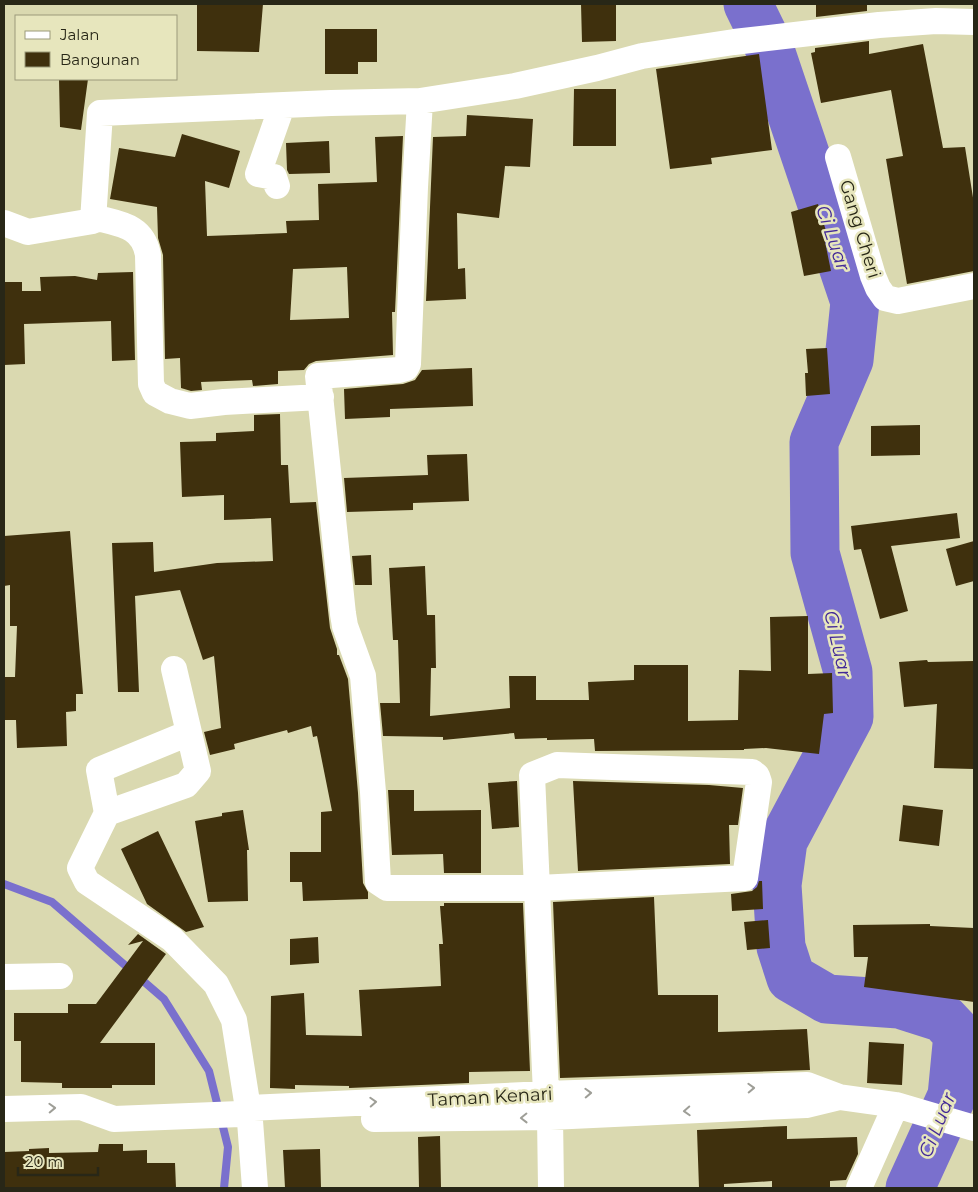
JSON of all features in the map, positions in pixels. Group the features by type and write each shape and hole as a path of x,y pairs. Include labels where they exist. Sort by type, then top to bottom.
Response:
{"street":[{"path":"4,223 28,232 93,221 100,113 420,101 515,86 642,56 734,42 770,39 877,14 936,21 974,22"},
{"path":"420,101 408,364 406,368 399,370 318,376 343,614 345,626 363,676 378,882 387,888 538,888 745,878 758,786 757,776 752,772 558,765 532,775 538,888 551,1188"},
{"path":"277,186 274,178 258,174 282,106"},
{"name":"Gang Cheri","path":"838,157 878,288 885,298 898,301 974,286"},
{"path":"93,217 134,229 147,245 150,384 155,393 170,401 190,406 224,402 321,397"},
{"path":"107,813 186,785 198,771 174,669"},
{"path":"189,733 99,770 107,813 80,868 87,882 172,939 216,984 234,1020 243,1114 256,1188"},
{"path":"4,977 60,976"},
{"name":"Taman Kenari","path":"4,1110 81,1107 114,1119 548,1106 807,1085 839,1097 896,1105 971,1127"},
{"path":"859,1188 896,1105"},
{"path":"4,1126 88,1126 114,1119"}],"building":[{"path":"197,4 263,4 259,52 197,51"},
{"path":"581,4 616,4 616,41 582,42"},
{"path":"816,4 867,4 867,11 816,17"},
{"path":"325,29 377,29 377,62 358,62 358,74 325,74"},
{"path":"869,41 869,54 923,44 943,148 965,147 974,204 974,271 907,284 886,159 903,156 891,90 821,103 811,53 815,52 815,48"},
{"path":"759,54 772,150 711,158 712,164 670,169 656,69"},
{"path":"59,80 88,80 81,130 60,127"},
{"path":"574,89 616,89 616,146 573,146"},
{"path":"467,115 533,119 530,167 505,166 499,218 457,213 458,269 465,268 466,299 426,301 433,137 466,136"},
{"path":"182,134 240,151 229,188 205,181 207,236 287,233 286,221 319,220 318,184 377,182 375,137 403,136 395,312 392,312 393,355 316,361 309,364 304,370 278,371 278,384 253,386 252,380 201,382 202,390 191,391 181,388 180,358 165,359 163,255 158,238 157,207 110,199 119,148 175,157","holes":["347,267 349,318 290,320 293,269"]},
{"path":"329,141 330,173 289,174 287,170 286,143"},
{"path":"818,204 826,231 823,232 831,271 804,276 791,212"},
{"path":"133,272 135,360 112,361 111,321 24,324 25,364 4,365 4,282 22,282 22,291 41,291 40,277 75,276 97,280 98,273"},
{"path":"827,348 830,394 806,396 805,373 808,373 806,349"},
{"path":"472,368 473,406 390,409 390,417 345,419 344,389 403,384 415,380 422,370"},
{"path":"280,414 281,465 288,465 290,503 316,502 330,628 337,649 337,655 339,655 348,679 358,793 363,883 368,892 368,899 303,901 302,882 290,882 290,852 321,852 321,812 332,811 317,736 313,737 311,726 288,733 287,730 234,744 235,749 210,755 204,732 221,728 214,656 203,660 180,590 135,596 139,692 118,692 112,543 153,542 154,572 217,563 273,561 271,518 224,520 224,495 182,497 180,442 216,441 216,433 254,431 254,415"},
{"path":"920,425 920,455 871,456 871,426"},
{"path":"467,454 469,501 413,503 413,510 347,512 344,478 428,475 427,455"},
{"path":"957,513 960,538 891,546 908,611 880,619 861,549 854,550 851,526"},
{"path":"70,531 83,694 76,694 76,711 66,712 67,746 17,748 16,720 4,720 4,677 15,677 17,626 10,626 10,585 4,586 4,536"},
{"path":"974,541 974,581 956,586 946,549"},
{"path":"371,555 372,585 355,585 352,556"},
{"path":"425,566 427,615 435,615 436,668 431,668 430,716 510,708 509,676 536,676 536,700 589,700 588,682 634,680 634,665 688,665 688,721 738,720 739,670 771,671 770,617 808,616 808,674 832,673 833,713 824,714 819,754 766,748 744,750 595,751 594,739 515,739 514,733 443,740 443,737 383,736 380,703 400,703 398,640 393,640 389,568"},
{"path":"927,660 928,662 974,661 974,769 934,768 937,704 904,707 899,662"},
{"path":"517,781 519,827 492,829 488,783"},
{"path":"573,781 709,785 743,788 738,825 729,825 730,864 578,871"},
{"path":"388,790 414,790 414,811 481,810 481,873 444,873 443,854 392,855"},
{"path":"903,805 943,810 939,846 899,841"},
{"path":"243,810 249,850 247,850 248,901 208,902 195,821 222,816 222,813"},
{"path":"158,831 204,927 186,932 147,904 121,849"},
{"path":"759,881 762,881 763,909 732,911 731,894 752,891 757,887"},
{"path":"654,897 658,995 718,995 718,1032 807,1029 810,1070 560,1078 553,902"},
{"path":"444,903 523,903 530,1071 469,1072 469,1083 349,1088 349,1086 295,1085 295,1089 270,1088 271,996 304,993 306,1035 362,1036 359,990 441,986 439,944 443,944 440,906 444,906"},
{"path":"768,920 770,948 747,950 744,922"},
{"path":"930,924 930,926 974,928 974,1002 864,987 868,957 854,957 853,925"},
{"path":"138,934 166,954 100,1043 155,1043 155,1085 112,1085 112,1088 62,1088 62,1083 21,1082 21,1041 14,1041 14,1013 68,1013 68,1004 96,1004 143,941 128,945"},
{"path":"318,937 319,963 290,965 290,939"},
{"path":"869,1042 904,1044 902,1085 867,1083"},
{"path":"787,1126 787,1139 857,1137 858,1154 846,1180 830,1181 830,1188 772,1188 772,1181 724,1184 724,1188 699,1188 697,1130"},
{"path":"440,1136 441,1188 419,1188 418,1137"},
{"path":"99,1144 123,1144 123,1151 147,1150 147,1163 175,1163 176,1188 4,1188 4,1152 49,1148 49,1153 98,1152"},
{"path":"320,1149 321,1188 285,1188 283,1150"}],"waterway":[{"name":"Ci Luar","path":"748,4 769,47 855,302 849,360 814,442 815,553 848,672 849,717 783,841 777,885 781,947 791,978 827,999 899,1004 943,1018 958,1034 952,1096 910,1188"},
{"path":"4,884 52,902 164,999 209,1071 228,1147 224,1188"}]}
